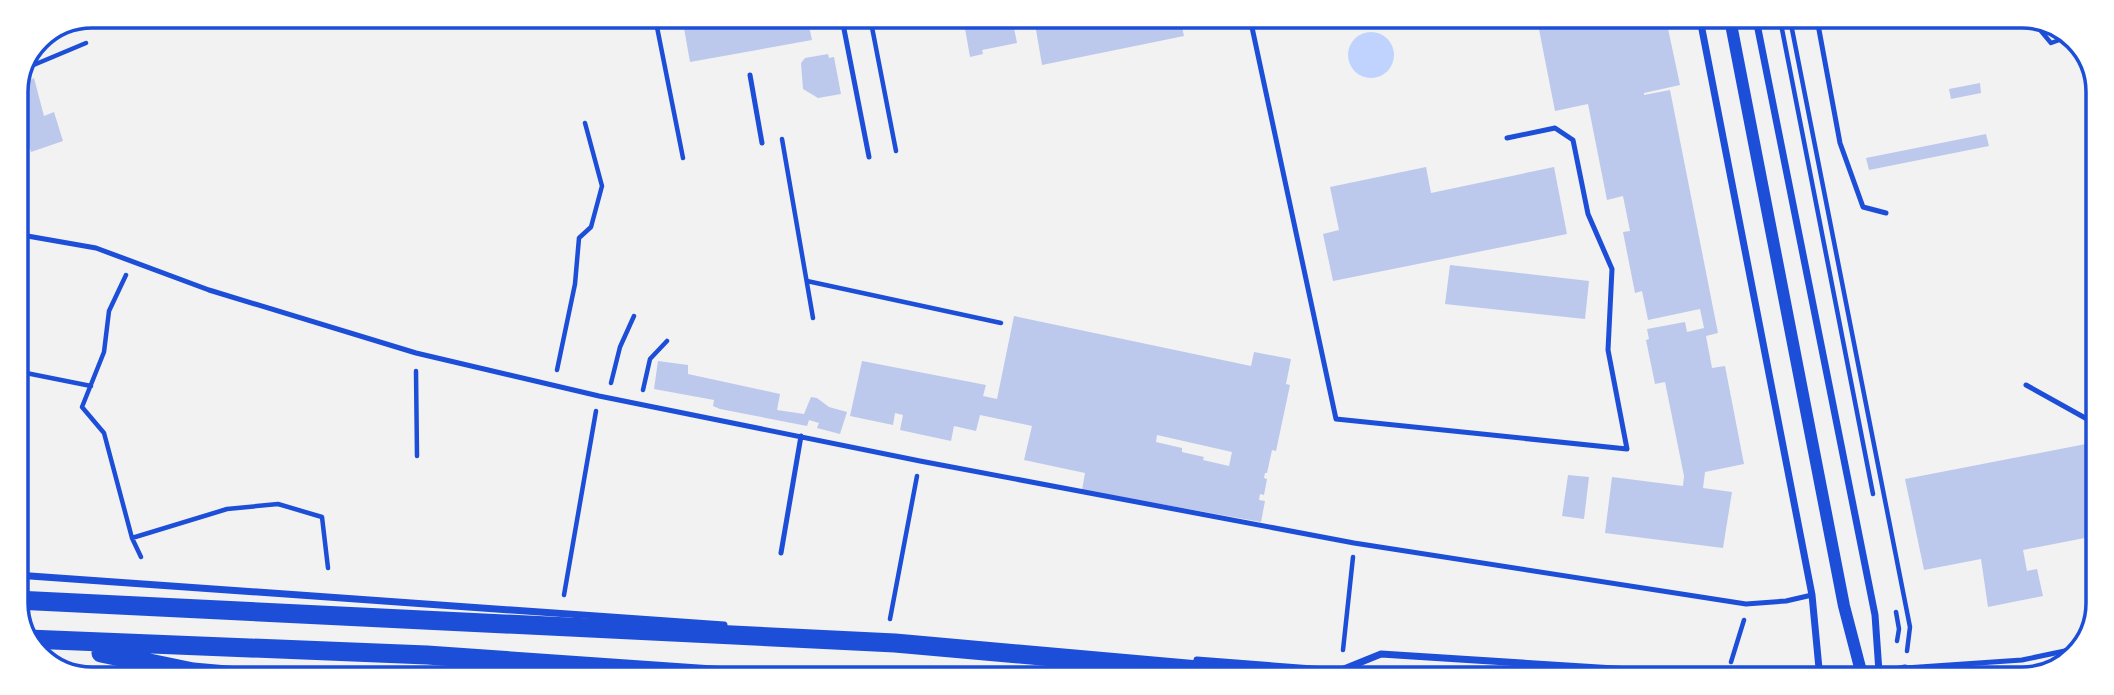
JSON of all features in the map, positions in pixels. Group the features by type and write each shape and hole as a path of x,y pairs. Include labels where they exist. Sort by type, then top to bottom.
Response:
{"highway":[{"path":"28,601 895,643 1164,667"},
{"path":"40,640 427,655 598,667"},
{"path":"49,641 170,667"}],"street":[{"path":"1702,28 1812,595 1819,667"},
{"path":"1732,28 1844,606 1860,667"},
{"path":"1758,28 1875,615 1879,667"},
{"path":"28,576 1175,659"},
{"path":"1349,667 1381,654 1584,667"},
{"path":"1188,660 1284,667"}],"lane":[{"path":"1252,28 1336,419 1627,449 1608,349 1612,269 1588,214 1573,140 1555,128 1507,138"},
{"path":"1819,28 1840,143 1863,207 1886,213"},
{"path":"844,29 869,157"},
{"path":"750,75 762,143"},
{"path":"28,236 96,248 209,290 416,353 640,405 1354,543 1746,604 1786,601 1812,595"},
{"path":"2025,385 2086,419"},
{"path":"781,553 801,436"},
{"path":"1920,667 2022,660 2063,652"}],"path":[{"path":"657,28 683,158"},
{"path":"872,28 896,151"},
{"path":"1782,28 1875,507"},
{"path":"1792,28 1910,627 1905,667"},
{"path":"2041,31 2050,43 2059,40"},
{"path":"34,65 86,43"},
{"path":"554,385 575,284 579,237 590,227 602,186 585,123"},
{"path":"782,139 813,318"},
{"path":"132,261 109,311 104,352 82,407 104,433 132,538 141,557"},
{"path":"807,281 1001,323"},
{"path":"607,398 620,347 634,316"},
{"path":"640,405 650,359 667,341"},
{"path":"416,353 417,456"},
{"path":"28,373 91,386"},
{"path":"563,614 565,584 599,396"},
{"path":"887,637 920,461"},
{"path":"132,538 227,509 278,504 321,517 328,568"},
{"path":"1340,667 1354,543"},
{"path":"1894,601 1899,629 1896,650 1904,667"},
{"path":"1728,667 1743,627 1746,604"}],"water":[{"path":"1371,32 1387,39 1394,55 1387,71 1371,78 1355,71 1348,55 1355,39"}],"building":[{"path":"684,28 809,28 812,40 690,62"},
{"path":"965,28 1014,28 1017,43 982,50 983,54 970,57"},
{"path":"1036,28 1182,28 1184,36 1042,65"},
{"path":"1539,28 1668,28 1680,85 1644,95 1670,90 1718,333 1706,336 1712,368 1725,366 1744,464 1705,472 1703,488 1732,492 1723,548 1605,533 1612,477 1683,486 1684,476 1665,382 1655,384 1646,340 1649,339 1647,329 1685,322 1687,332 1704,328 1700,309 1648,320 1642,291 1635,293 1623,232 1630,231 1623,196 1607,200 1588,104 1555,111"},
{"path":"828,54 829,58 834,57 841,94 818,98 803,89 801,63 805,58"},
{"path":"34,78 44,116 54,112 63,141 31,152 28,143 29,81"},
{"path":"1980,83 1981,93 1951,99 1949,89"},
{"path":"1986,134 1989,146 1869,170 1866,158"},
{"path":"1426,167 1431,193 1554,167 1567,234 1333,281 1323,234 1339,230 1330,187"},
{"path":"1450,265 1589,281 1585,319 1445,304"},
{"path":"1014,316 1251,366 1254,352 1291,359 1286,384 1290,385 1276,451 1272,450 1265,473 1264,478 1267,479 1264,495 1260,494 1259,500 1265,501 1261,522 1082,490 1085,473 1024,460 1032,426 980,415 976,431 954,426 951,441 900,430 903,415 895,413 893,425 850,416 862,361 986,385 983,396 997,399","holes":["1157,435 1232,452 1229,466 1203,460 1204,457 1182,452 1182,448 1156,442"]},
{"path":"658,361 688,365 688,374 780,394 777,410 804,414 811,397 817,398 829,407 847,412 840,434 817,428 819,423 809,420 807,426 720,409 713,406 714,400 654,389"},
{"path":"2086,444 2086,538 2023,550 2027,571 2037,569 2043,596 1988,607 1981,559 1924,570 1905,479"},
{"path":"1568,475 1589,477 1584,519 1562,516"}]}
